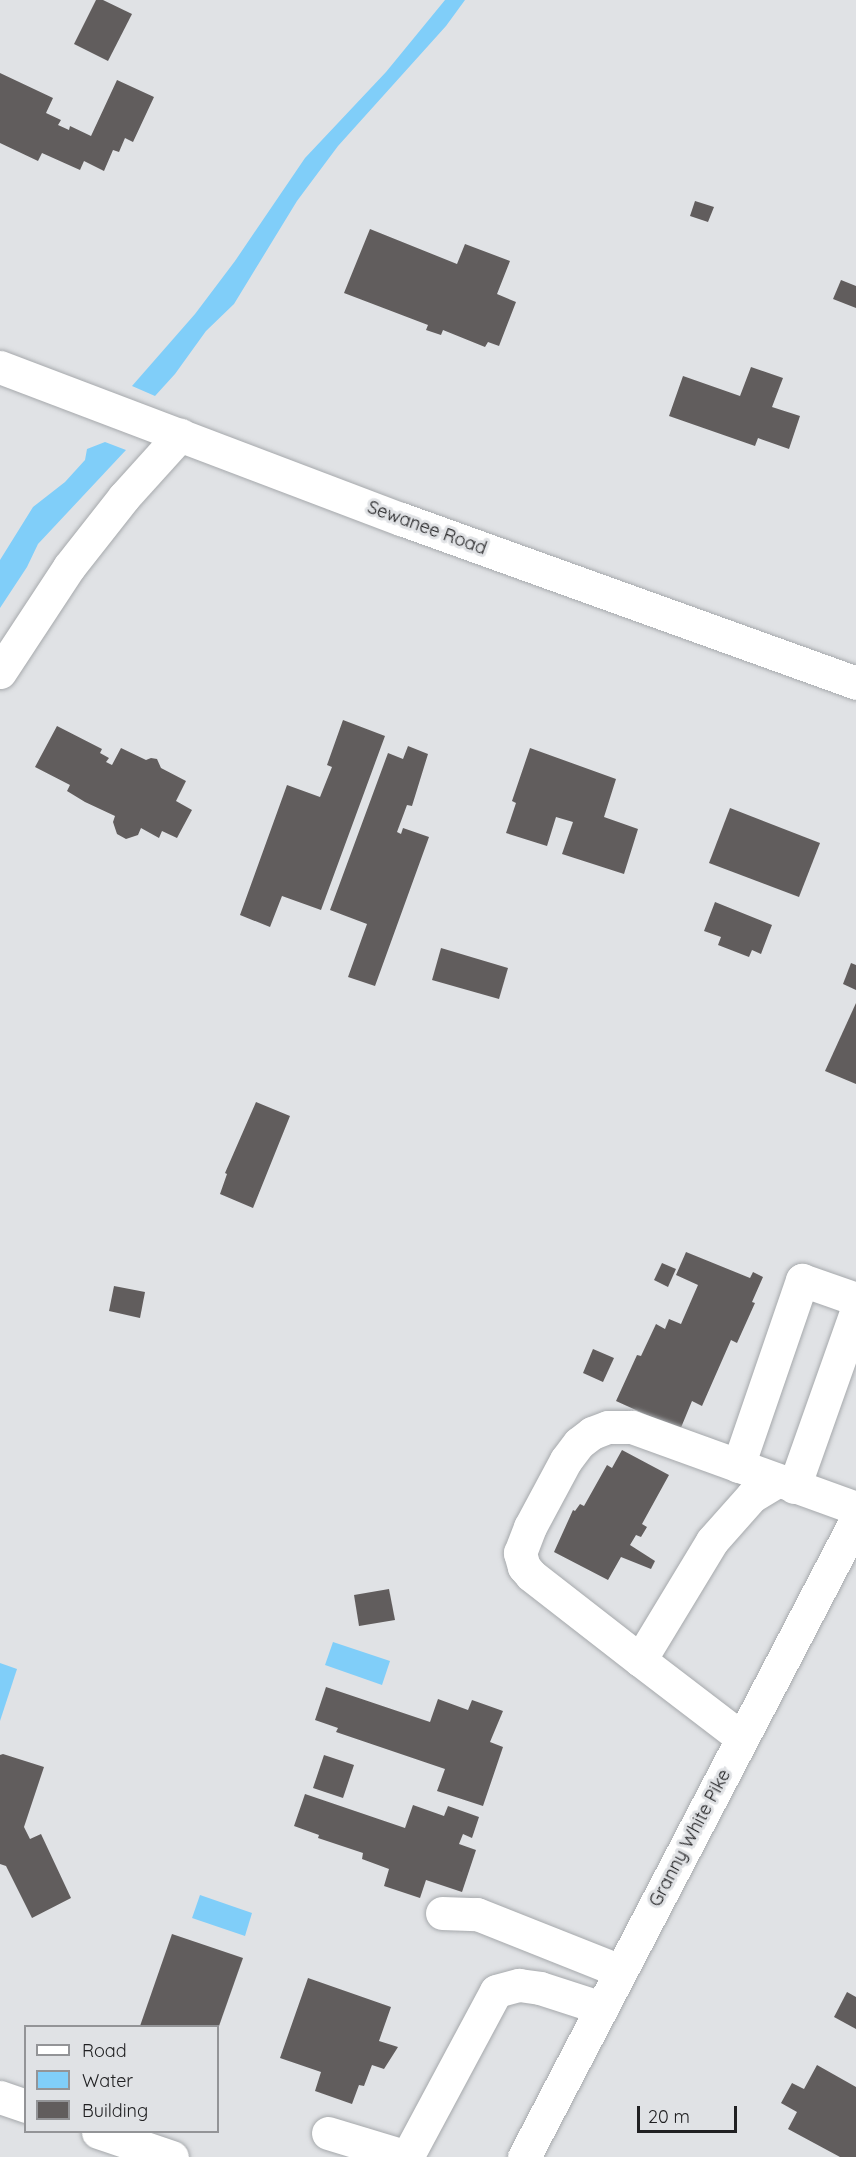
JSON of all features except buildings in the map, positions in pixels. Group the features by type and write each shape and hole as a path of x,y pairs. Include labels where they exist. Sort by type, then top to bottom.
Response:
{"street":[{"name":"Sewanee Road","path":"0,367 401,519 856,683"},
{"path":"0,672 69,567 124,497 180,435"},
{"path":"738,1466 802,1280 856,1299"},
{"path":"640,1660 712,1541 752,1496 786,1484 856,1312"},
{"path":"742,1738 531,1575 524,1567 520,1553 535,1518 566,1460 579,1443 592,1433 608,1427 632,1427 856,1508"},
{"name":"Granny White Pike","path":"534,2149 620,1971 856,1520"},
{"path":"442,1913 477,1914 620,1971"},
{"path":"328,2133 407,2157 496,1991 519,1985 540,1988 602,2008"},
{"path":"0,2097 24,2105"},
{"path":"101,2133 172,2157"}],"water":[{"path":"445,0 465,0 446,26 338,146 297,201 234,304 206,331 175,374 155,396 132,386 195,314 235,261 305,158 386,72"},
{"path":"105,442 126,450 38,544 27,567 0,608 0,560 33,507 65,482 85,460 87,449"},
{"path":"333,1642 390,1661 382,1685 325,1665"},
{"path":"0,1663 17,1669 0,1721"},
{"path":"200,1895 252,1913 245,1936 192,1918"}]}
